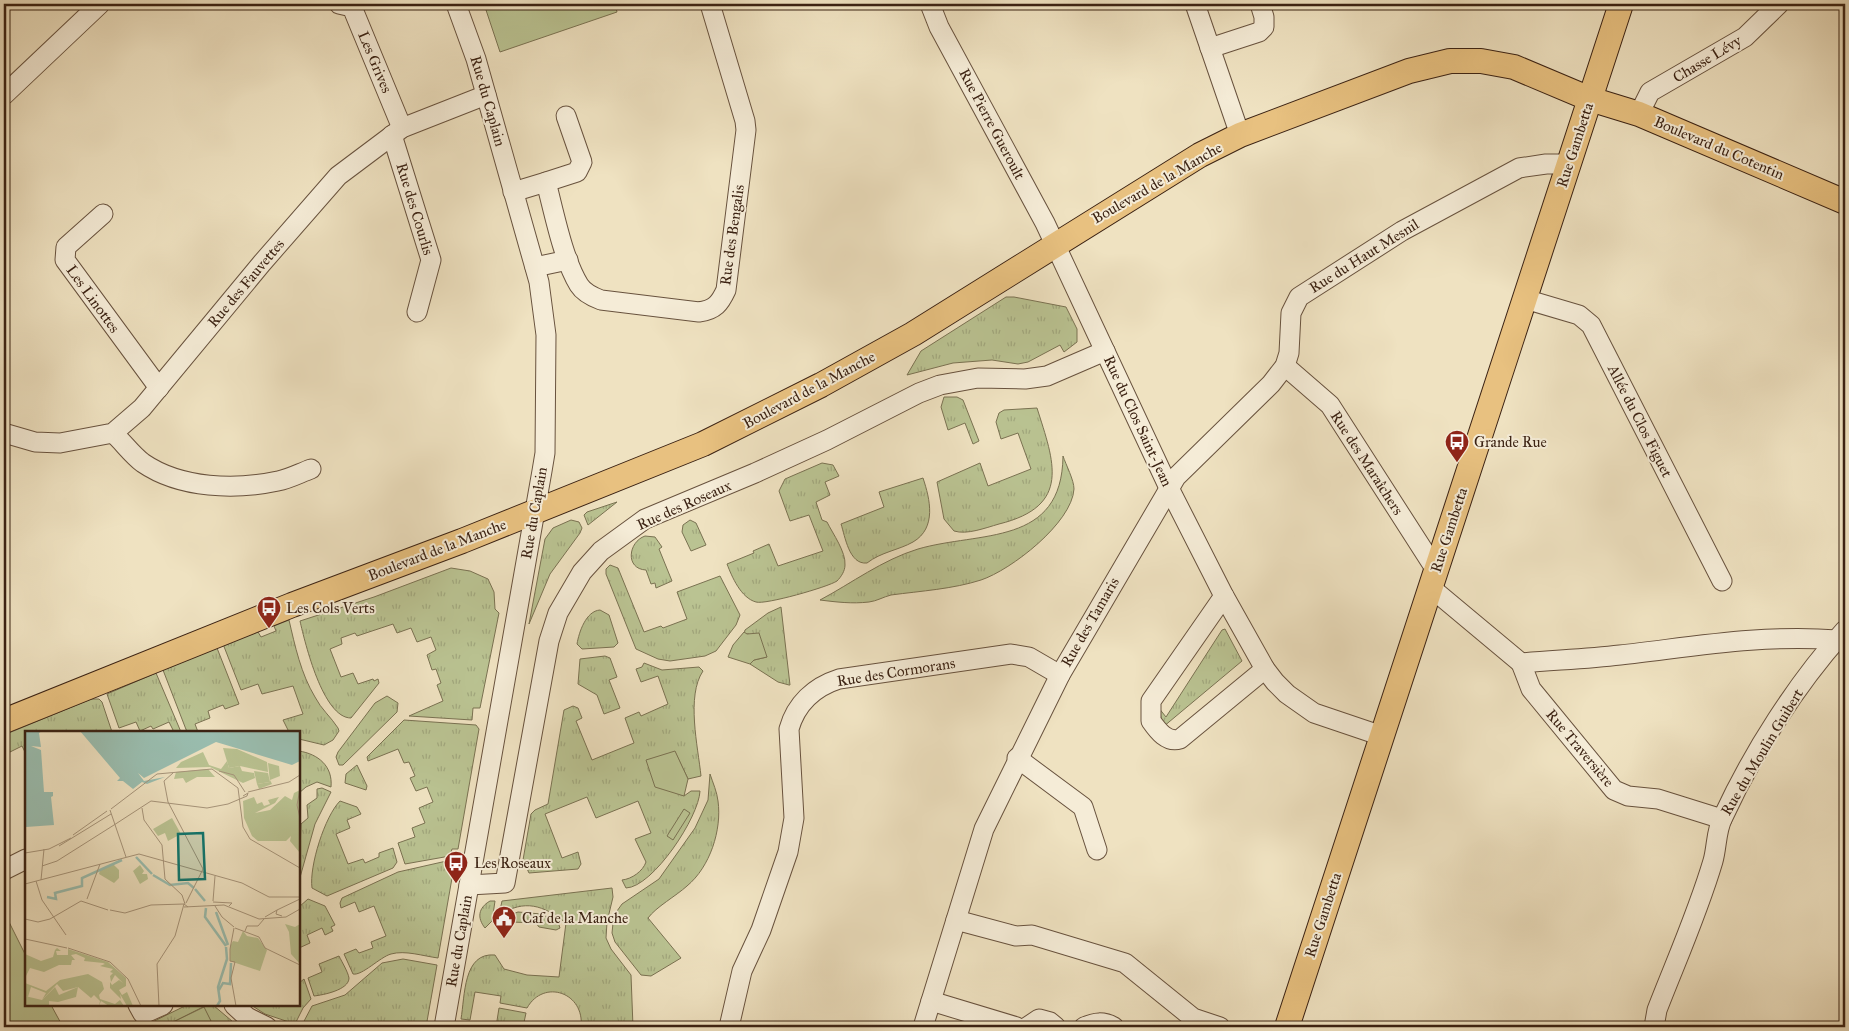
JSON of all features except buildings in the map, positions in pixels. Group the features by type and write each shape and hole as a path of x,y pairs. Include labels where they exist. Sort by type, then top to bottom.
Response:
{"main road":[{"name":"Rue Gambetta","path":"1286,1027 1622,4"},
{"name":"Boulevard de la Manche","path":"4,721 703,444 821,385 936,320 1200,155 1240,135 1409,70 1450,61 1481,60 1505,64 1590,99"},
{"name":"Boulevard du Cotentin","path":"1590,99 1639,114 1845,202"}],"street":[{"path":"4,95 100,4"},
{"name":"Les Grives","path":"339,4 352,7 397,131"},
{"name":"Rue du Caplain","path":"444,1027 545,453 546,335 535,268 476,59 456,4"},
{"name":"Rue des Bengalis","path":"546,182 568,260 579,286 588,294 601,300 700,312 708,311 721,302 726,290 746,130 745,120 710,4"},
{"name":"Rue Pierre Gueroult","path":"930,4 939,27 1054,245"},
{"path":"1195,4 1240,135"},
{"path":"1210,48 1259,32 1264,28 1264,17 1260,4"},
{"name":"Chasse Lévy","path":"1639,114 1650,92 1745,37 1779,4"},
{"name":"Rue des Fauvettes","path":"113,433 142,408 262,263 338,176 397,131 486,95"},
{"path":"514,192 577,172 582,162 566,116"},
{"name":"Rue des Courlis","path":"397,131 431,260 417,312"},
{"name":"Rue du Haut Mesnil","path":"1169,488 1176,477 1271,384 1285,366 1288,353 1291,313 1295,302 1304,293 1402,231 1519,168 1546,164 1569,164"},
{"name":"Les Linottes","path":"103,214 66,247 65,260 159,388"},
{"name":"Rue du Clos Saint-Jean","path":"1054,245 1169,488 1224,596 1265,669 1281,688 1314,713 1382,736"},
{"path":"535,268 568,260"},
{"name":"Allée du Clos Figuet","path":"1525,299 1579,315 1591,325 1722,581"},
{"name":"Rue des Roseaux","path":"469,885 506,883 548,641 558,613 569,591 600,550 645,518 741,480 827,440 919,393 940,385 978,378 1025,379 1046,376 1105,351"},
{"name":"Rue des Maraîchers","path":"1285,366 1330,405 1433,579"},
{"path":"4,433 35,442 60,443 113,433 143,463 167,475 191,482 246,486 280,481 311,469"},
{"name":"Rue des Tamaris","path":"923,1027 984,828 1060,674 1169,488"},
{"path":"1433,579 1521,662 1618,655 1745,639 1841,635"},
{"path":"1224,596 1151,701 1151,721 1166,738 1175,741 1180,739 1265,669"},
{"name":"Rue du Moulin Guibert","path":"1654,1027 1657,1010 1713,860 1722,819 1752,763 1782,715 1808,676 1841,635"},
{"name":"Rue des Cormorans","path":"729,1027 742,971 764,921 788,852 794,818 789,729 793,715 801,704 815,690 838,679 1011,654 1029,657 1060,674"},
{"name":"Rue Traversière","path":"1521,662 1531,689 1614,790 1628,796 1658,799 1722,819"},
{"path":"1017,758 1083,807 1098,850"},
{"path":"4,870 25,860"},
{"path":"956,920 1016,936 1032,935 1125,964 1193,1018 1220,1027"},
{"path":"931,1001 1017,1027"},
{"path":"139,1006 143,1014 161,1006"},
{"path":"235,1006 247,1017 267,1027"},
{"path":"1027,1027 1039,1019 1050,1022 1056,1027"},
{"path":"1084,1027 1094,1023 1105,1023 1114,1027"}],"green space":[{"path":"484,4 615,4 617,12 500,52"},
{"path":"1006,297 1066,307 1077,329 1077,342 1064,352 1060,345 1028,362 1018,364 992,360 953,363 907,375 921,351"},
{"path":"944,397 957,397 963,400 979,441 973,444 965,423 948,430 941,407"},
{"path":"1037,408 1052,464 1052,480 1048,494 1038,506 1022,516 976,530 954,531 944,519 937,482 980,463 988,486 1031,469 1018,433 1001,439 996,422 999,413 1004,410"},
{"path":"1063,456 1074,489 1071,502 1063,516 1038,544 994,575 959,586 891,595 863,603 820,600 880,565 918,549 991,536 1013,530 1033,521 1049,506 1059,485"},
{"path":"822,463 833,465 839,476 825,482 830,495 816,502 822,520 827,522 843,554 845,565 842,574 837,581 831,584 796,595 762,602 751,600 738,586 727,564 754,553 753,551 769,544 778,566 823,551 809,515 790,521 779,491 785,479"},
{"path":"923,478 928,495 930,513 926,529 921,536 908,545 878,556 867,563 856,559 846,542 841,524 884,507 879,492"},
{"path":"617,502 588,525 584,515 587,512"},
{"path":"571,520 579,522 582,528 580,533 550,574 529,624 545,539 553,528"},
{"path":"690,520 696,523 706,545 691,551 682,532 683,525"},
{"path":"645,536 655,537 662,547 659,549 672,581 656,588 655,583 651,584 646,570 639,568 632,560 632,549 639,539"},
{"path":"610,565 618,568 644,632 661,626 663,628 687,619 677,592 720,576 740,615 736,625 716,651 705,656 670,661 658,659 636,649 606,574 606,569"},
{"path":"451,568 470,571 488,579 494,592 495,609 499,613 480,708 473,708 472,720 409,716 443,701 437,685 441,683 436,669 432,670 427,655 436,650 431,637 417,642 411,628 397,633 393,624 357,636 355,633 341,638 342,644 330,649 341,677 353,673 358,684 373,679 374,681 378,679 379,683 351,718 341,715 332,706 317,678 300,621 374,597"},
{"path":"781,607 790,685 778,682 750,664 754,660 767,657 749,634 744,634 745,630 768,613"},
{"path":"600,610 609,615 618,643 614,647 582,649 577,644 581,628 591,614"},
{"path":"289,620 299,660 310,688 317,701 338,728 339,731 333,740 324,745 300,739 300,731 288,731 283,720 303,714 293,686 262,694 258,684 241,690 223,644 258,632 261,637 276,631 274,626"},
{"path":"1225,629 1242,661 1163,727 1158,707 1166,717 1222,630"},
{"path":"744,632 747,634 759,633 767,657 754,660 750,664 728,657 733,645"},
{"path":"217,648 239,704 225,709 223,705 208,711 210,718 195,724 198,731 187,731 163,670"},
{"path":"605,656 610,658 617,677 609,680 620,708 604,714 597,695 578,684 580,659"},
{"path":"644,663 662,670 699,667 703,671 698,681 694,708 701,776 688,779 675,752 684,796 691,791 700,791 698,803 692,817 673,849 661,864 637,885 626,888 622,880 637,874 646,862 635,839 651,833 638,801 596,818 587,797 545,814 562,858 578,852 581,864 578,869 529,873 523,860 531,814 548,804 564,710 573,706 578,708 582,718 576,721 592,760 634,743 625,718 639,712 641,716 668,704 658,676 641,682 636,669 642,667"},
{"path":"156,673 181,731 174,731 169,722 153,729 151,726 140,731 136,722 119,728 107,694"},
{"path":"387,696 398,703 397,712 343,765 339,765 336,757 338,752 375,703"},
{"path":"91,699 99,699 102,702 112,731 25,731 25,752 22,746 4,755 4,735"},
{"path":"404,720 476,725 479,729 458,849 452,849 450,856 405,864 398,843 415,837 412,828 425,823 419,808 433,802 427,787 416,791 410,778 415,776 409,762 404,763 398,749 368,761 367,757"},
{"path":"300,751 318,758 330,773 331,787 317,782 300,792"},
{"path":"675,751 688,779 684,796 655,787 646,760"},
{"path":"357,765 367,786 366,790 345,783 346,774"},
{"path":"710,774 717,794 719,812 713,847 702,869 695,878 648,918 681,958 651,976 641,975 615,942 612,933 617,911 622,904 659,879 695,828 708,800"},
{"path":"322,788 331,792 315,824 300,877 301,824 308,818 307,805 317,798 317,789"},
{"path":"340,801 357,807 361,814 347,820 350,828 336,834 348,864 363,859 365,863 379,857 379,853 393,848 397,862 393,868 327,896 312,888 313,867 324,829 334,808"},
{"path":"684,809 690,813 673,840 667,836"},
{"path":"451,860 455,861 438,958 396,953 387,956 357,974 353,974 344,954 356,949 359,953 373,948 371,942 386,936 374,906 359,912 355,902 341,908 342,898 398,872"},
{"path":"612,888 613,897 607,922 606,938 611,949 631,975 633,1027 581,1027 581,1015 577,1005 570,998 553,992 543,994 534,999 527,1008 500,1003 501,996 475,992 470,1020 461,1019 465,988 471,968 477,960 485,956 495,955 504,969 527,975 559,977 566,923 542,908 534,906 517,907 499,915 502,901"},
{"path":"308,899 325,906 335,925 331,927 333,931 325,935 322,928 307,935 310,943 300,948 300,906"},
{"path":"490,901 495,901 492,921 485,928 481,921 480,913 483,907"},
{"path":"4,912 25,954 25,1006 52,1006 63,1027 4,1027"},
{"path":"518,912 541,914 558,922 560,928 556,930 539,927 536,923 512,922 510,915"},
{"path":"339,956 349,978 348,982 340,989 314,996 308,978 322,972 319,964"},
{"path":"403,959 437,965 426,1027 309,1027 302,1025 312,1006 345,995 382,963"},
{"path":"304,979 311,999 303,1008 295,1024 265,1014 253,1006 300,1006 300,982"},
{"path":"185,1006 214,1006 239,1027 214,1027 203,1007 163,1027 142,1027"},
{"path":"204,1007 214,1027 163,1027"},
{"path":"499,1008 526,1013 523,1027 496,1027"}],"place":[{"name":"Grande Rue","path":"1457,463"},
{"name":"Les Cols Verts","path":"269,629"},
{"name":"Les Roseaux","path":"456,884"},
{"name":"Caf de la Manche","path":"504,939"}]}
